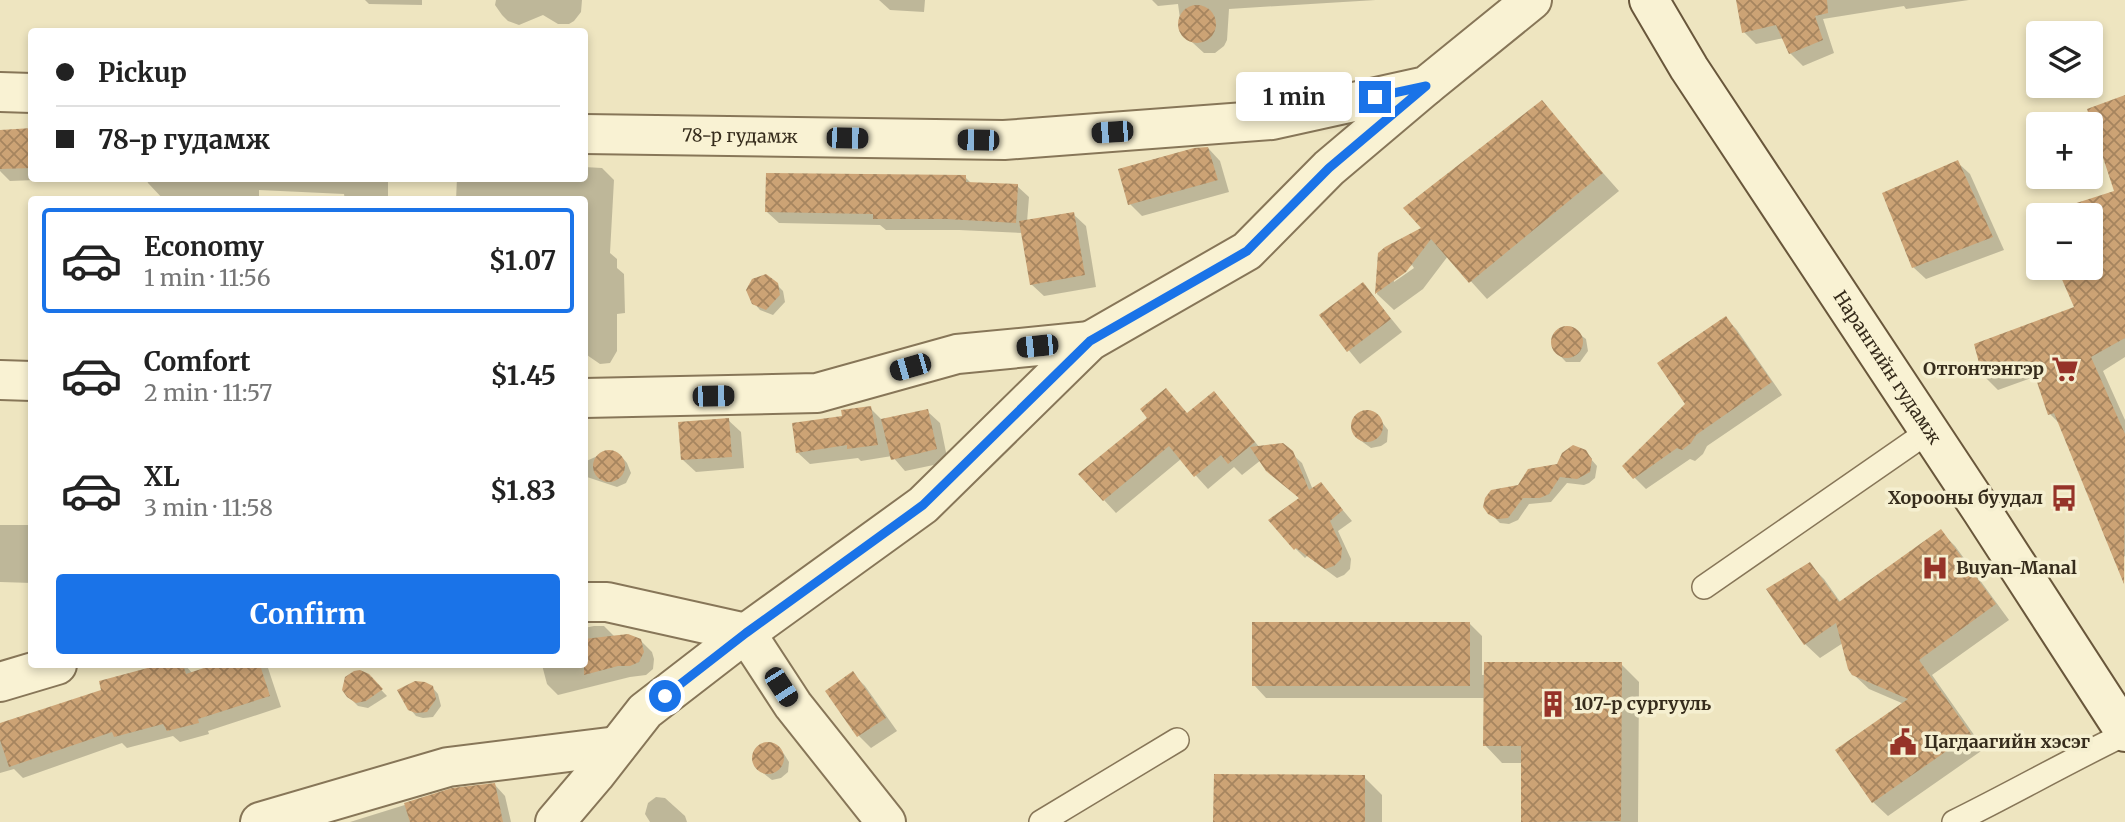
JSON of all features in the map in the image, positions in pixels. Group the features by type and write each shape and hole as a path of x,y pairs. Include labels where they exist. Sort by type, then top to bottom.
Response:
{"street":[{"name":"78-р гудамж","path":"588,134 1004,140 1272,120 1426,86 1532,0"},
{"name":"Нарангийн гудамж","path":"1649,0 1689,68 2125,733"},
{"path":"555,822 645,711 746,633 923,505 1090,341 1247,251 1329,168 1426,86"},
{"path":"0,92 28,93"},
{"path":"588,398 817,393 957,354 1090,341"},
{"path":"0,380 28,381"},
{"path":"588,602 607,602 746,633 793,705 886,822"},
{"path":"0,682 47,668"},
{"path":"260,822 448,767 617,746"}],"lane":[{"path":"1704,587 1929,431"},
{"path":"1954,822 2125,733"},
{"path":"1041,822 1177,740"}],"building":[{"path":"1736,0 1827,0 1828,13 1815,16 1823,40 1789,54 1776,25 1742,33"},
{"path":"1197,5 1210,11 1216,24 1210,37 1197,43 1184,37 1178,24 1184,11"},
{"path":"2125,95 2125,338 2091,357 2125,434 2124,584 2054,413 2048,415 2030,361 1983,378 1974,344 2074,307 2062,280 2103,280 2103,203 2076,203 2114,191 2103,158 2103,112 2088,112 2087,109"},
{"path":"1542,100 1603,173 1469,283 1431,239 1406,272 1375,294 1378,253 1421,228 1403,208"},
{"path":"28,128 28,168 0,169 0,130"},
{"path":"1208,147 1218,180 1128,205 1118,169 1194,148"},
{"path":"1958,160 1993,237 1912,268 1882,193"},
{"path":"766,173 966,175 966,182 1018,184 1016,223 873,219 873,214 765,212"},
{"path":"1074,212 1085,275 1030,285 1019,221"},
{"path":"766,274 778,283 780,295 766,310 752,304 746,290 752,279"},
{"path":"1363,282 1391,319 1347,352 1319,315"},
{"path":"1726,316 1772,382 1696,435 1682,450 1677,448 1633,479 1622,466 1685,404 1657,363"},
{"path":"1567,326 1579,330 1583,342 1579,354 1567,358 1555,354 1551,342 1555,330"},
{"path":"1166,388 1187,413 1214,391 1255,442 1228,464 1221,455 1194,477 1169,446 1103,501 1078,474 1147,418 1140,409"},
{"path":"871,406 878,445 847,449 847,445 796,453 792,423 842,416 841,410"},
{"path":"928,409 937,449 891,460 881,419"},
{"path":"1367,410 1379,414 1383,426 1379,438 1367,442 1355,438 1351,426 1355,414"},
{"path":"729,418 732,457 681,460 678,422"},
{"path":"1283,443 1293,451 1309,490 1321,482 1343,510 1330,521 1342,548 1341,559 1334,566 1325,569 1296,548 1294,550 1268,520 1299,498 1266,471 1250,447"},
{"path":"1573,445 1586,450 1592,459 1590,472 1577,479 1560,477 1549,494 1540,498 1523,498 1508,518 1497,519 1488,514 1483,507 1491,490 1518,485 1528,469 1557,464 1562,453"},
{"path":"609,450 621,454 625,466 621,478 609,482 597,478 593,466 597,454"},
{"path":"1941,529 1996,604 1919,660 1971,734 1872,803 1835,750 1908,699 1852,675 1836,623 1804,645 1766,589 1810,562 1839,602"},
{"path":"1252,622 1470,622 1470,686 1252,686"},
{"path":"628,634 641,639 644,652 639,662 630,666 618,666 584,675 584,668 588,668 588,639"},
{"name":"107-р сургууль","path":"1484,662 1622,662 1621,821 1521,822 1521,746 1483,746"},
{"path":"148,668 184,668 186,674 204,668 261,668 270,696 198,719 199,723 167,731 163,724 114,737 112,732 9,767 0,740 0,723 101,690 99,681"},
{"path":"360,670 369,674 383,689 366,701 356,703 342,690 345,677"},
{"path":"853,671 886,718 857,737 825,691"},
{"path":"415,681 433,686 436,699 427,712 416,713 408,710 397,690"},
{"path":"768,742 780,746 784,758 780,770 768,774 756,770 752,758 756,746"},
{"path":"1214,774 1365,775 1365,822 1213,822"},
{"path":"495,783 503,822 410,822 404,803 452,788"}],"place":[{"name":"Отгонтэнгэр","path":"2065,369"},
{"name":"Хорооны буудал","path":"2064,498"},
{"name":"Buyan-Manal","path":"1935,568"},
{"name":"107-р сургууль","path":"1553,704"},
{"name":"Цагдаагийн хэсэг","path":"1903,742"}],"route":[{"path":"665,696 746,633 923,505 1090,341 1247,251 1329,168 1426,86 1375,97"}]}
